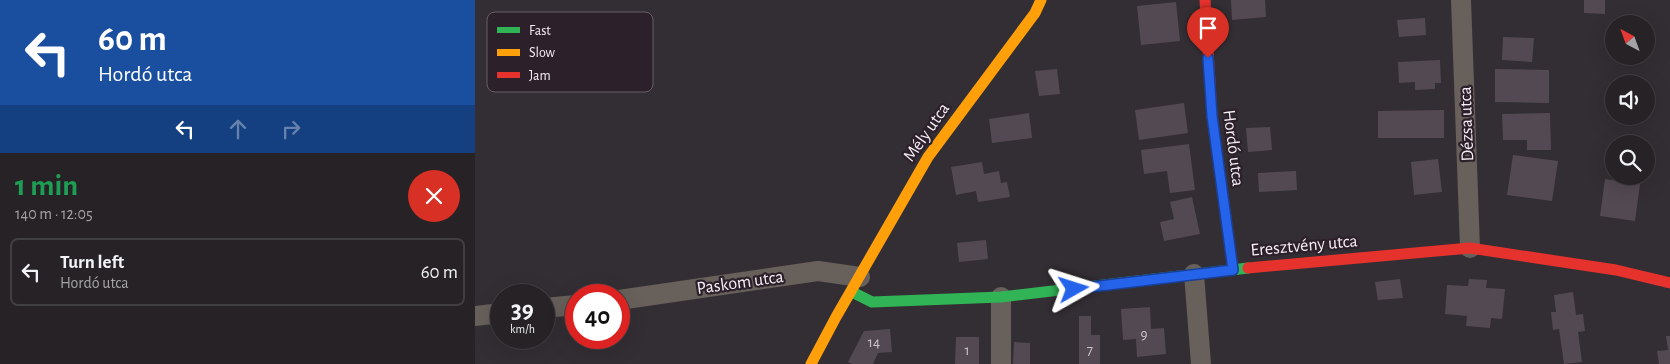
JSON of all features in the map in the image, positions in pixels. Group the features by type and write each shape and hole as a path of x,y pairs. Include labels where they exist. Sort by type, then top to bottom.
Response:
{"street":[{"name":"Mély utca","path":"811,364 927,157 1035,13 1041,0"},
{"name":"Hordó utca","path":"1205,0 1212,116 1233,270"},
{"name":"Dézsa utca","path":"1461,0 1470,248"},
{"name":"Eresztvény utca","path":"856,284 872,302 1001,297 1194,274 1470,248 1617,270 1670,283"},
{"name":"Paskom utca","path":"630,298 818,271 856,284"},
{"path":"1194,274 1201,364"},
{"path":"1001,297 1001,364"},
{"path":"475,316 490,314"}],"building":[{"path":"1231,0 1265,0 1266,17 1232,20"},
{"path":"1584,0 1605,0 1605,14 1584,13"},
{"path":"1176,2 1180,41 1141,45 1137,6"},
{"path":"1425,18 1426,35 1399,37 1397,20"},
{"path":"1503,37 1534,38 1532,62 1502,60"},
{"path":"1440,60 1441,83 1435,83 1435,89 1415,90 1415,82 1399,83 1398,62"},
{"path":"1057,69 1060,94 1039,96 1035,71"},
{"path":"1495,69 1549,70 1549,103 1495,102"},
{"path":"1184,103 1188,133 1139,140 1135,110"},
{"path":"1444,110 1444,138 1378,138 1378,111"},
{"path":"1029,113 1032,138 992,143 989,119"},
{"path":"1550,113 1551,150 1527,150 1527,140 1503,140 1502,114"},
{"path":"1270,127 1272,150 1248,152 1246,128"},
{"path":"1189,144 1195,190 1170,193 1167,171 1144,174 1141,150"},
{"path":"1513,155 1558,161 1552,201 1507,195"},
{"path":"1438,159 1442,192 1414,195 1411,162"},
{"path":"982,162 984,174 999,171 1001,183 1007,182 1010,197 978,202 976,191 956,195 951,167"},
{"path":"1296,171 1297,190 1259,192 1258,173"},
{"path":"1605,179 1605,185 1640,185 1635,221 1600,216"},
{"path":"1192,197 1200,234 1164,241 1160,222 1174,219 1170,202"},
{"path":"986,240 988,259 959,262 957,243"},
{"path":"1400,279 1403,298 1378,300 1375,282"},
{"path":"1469,279 1487,280 1486,288 1505,289 1502,319 1491,318 1490,328 1466,326 1467,316 1445,314 1447,285 1468,286"},
{"path":"1573,292 1576,315 1583,314 1585,331 1578,332 1582,362 1564,364 1559,329 1553,330 1551,312 1556,312 1554,295"},
{"path":"1150,307 1151,329 1164,328 1166,354 1137,357 1136,339 1123,340 1121,309"},
{"path":"1079,316 1091,316 1091,335 1100,335 1100,364 1079,364"},
{"path":"890,329 892,352 878,353 873,364 852,364 848,362 864,331"},
{"path":"1666,336 1670,336 1670,364 1659,364 1657,351 1668,350"},
{"path":"956,337 979,337 979,364 955,364"},
{"path":"1014,342 1030,343 1030,364 1013,364"}],"traffic: fast":[{"path":"852,292 872,302 1001,297 1248,268"}],"traffic: slow":[{"path":"811,364 928,157 1035,13 1041,0"}],"traffic: jam":[{"path":"1205,0 1212,116 1233,269"},
{"path":"1248,268 1470,248 1616,270 1670,283"}],"route":[{"path":"1074,289 1233,270 1212,116 1208,58"}]}
